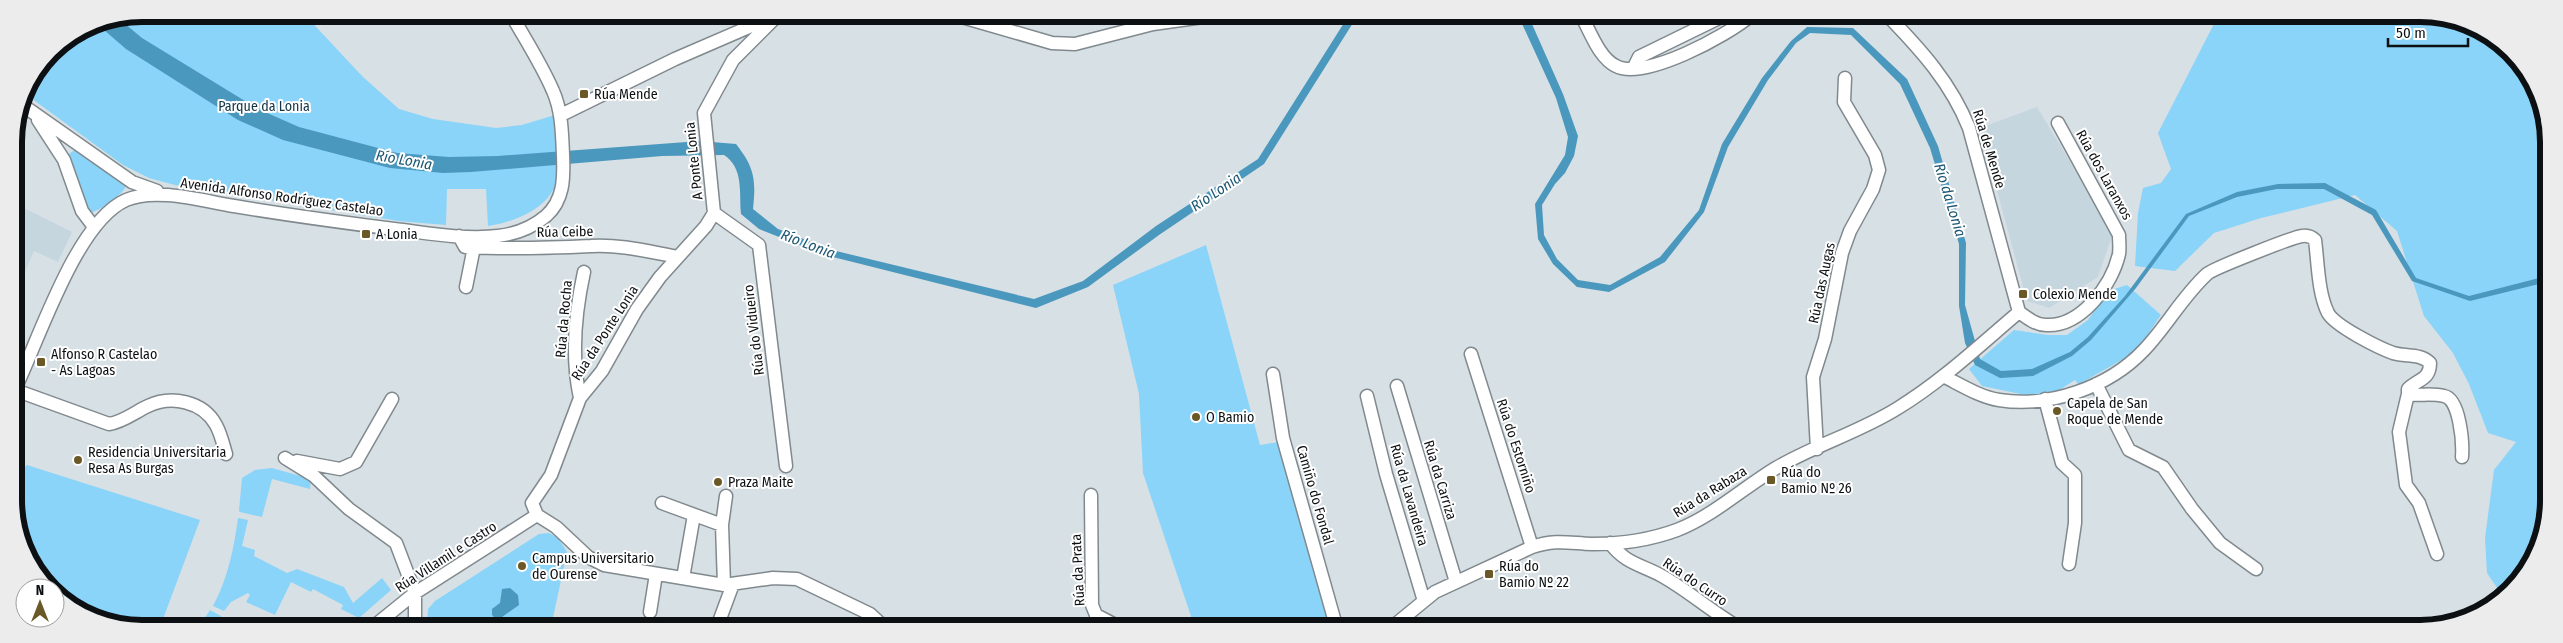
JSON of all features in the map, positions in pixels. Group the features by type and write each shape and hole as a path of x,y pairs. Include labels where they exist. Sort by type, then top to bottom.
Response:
{"street":[{"name":"Avenida Alfonso Rodríguez Castelao","path":"22,376 65,279 94,227 110,210 127,199 150,195 179,197 354,224 459,236 499,236 514,233 536,223 553,208 559,198 564,173 561,115 553,91 515,22"},
{"path":"561,115 690,52 759,22"},
{"name":"A Ponte Lonia","path":"714,210 704,113 733,60 768,22"},
{"path":"980,22 1052,43 1075,44 1167,22"},
{"path":"1585,22 1604,55 1616,66 1633,69 1650,66 1693,49 1743,22"},
{"path":"1633,69 1639,57 1712,22"},
{"name":"Rúa de Mende","path":"1894,22 1933,64 1961,109 1969,128 2019,312"},
{"name":"Rúa das Augas","path":"1817,449 1813,377 1825,339 1842,252 1850,232 1873,189 1879,170 1875,155 1844,102 1845,78"},
{"path":"28,109 132,182 179,197"},
{"path":"32,112 64,160 82,211 94,227"},
{"name":"Rúa dos Laranxos","path":"2019,312 2030,320 2045,326 2071,320 2087,308 2098,295 2111,275 2119,253 2119,235 2058,123"},
{"path":"64,160 65,154 71,147 80,144"},
{"name":"Rúa da Ponte Lonia","path":"537,515 532,503 551,475 580,398 602,371 637,309 714,210"},
{"name":"Rúa do Vidueiro","path":"714,210 759,245 786,466"},
{"path":"459,236 465,247 474,247 466,286"},
{"path":"1943,376 1997,400 2020,402 2081,391 2121,369 2144,350 2187,293 2209,272 2302,236 2312,237 2315,240 2324,301 2329,315 2366,342 2395,354 2424,358 2430,363 2430,371 2425,379 2413,384 2408,389 2399,432 2406,485 2419,503 2437,554"},
{"name":"Rúa Ceibe","path":"474,247 552,248 591,246 624,248 678,257"},
{"name":"Rúa da Rocha","path":"580,398 574,372 578,298 584,272"},
{"name":"Rúa da Rabaza","path":"1401,620 1435,592 1532,547 1569,541 1591,544 1631,542 1677,530 1702,517 1778,467 1898,408 1962,361 2019,312"},
{"name":"Rúa do Estorniño","path":"1471,354 1532,547"},
{"name":"Camiño do Fondal","path":"1272,374 1283,438 1334,620"},
{"path":"2096,384 2129,450 2163,467 2192,509 2220,543 2256,569"},
{"name":"Rúa da Carriza","path":"1397,386 1456,582"},
{"path":"22,392 109,424 121,421 156,403 172,400 183,402 202,409 210,416 221,435 226,454"},
{"path":"2408,394 2445,396 2451,399 2455,406 2463,444 2462,457"},
{"name":"Rúa da Lavandeira","path":"1367,396 1386,474 1424,601"},
{"path":"392,398 356,462 340,469 285,458 314,476 349,509 396,543 415,593 415,620"},
{"path":"2045,399 2062,463 2075,475 2075,524 2069,564"},
{"name":"Rúa da Prata","path":"1091,495 1092,605 1096,615 1106,620"},
{"path":"719,620 728,585 722,525 726,496"},
{"path":"662,504 722,525"},
{"path":"537,515 556,527 588,557 604,565 728,585 773,578 797,579 870,614 876,620"},
{"name":"Rúa Villamil e Castro","path":"382,620 415,593 537,515"},
{"path":"683,578 694,516"},
{"name":"Rúa do Curro","path":"1610,543 1621,556 1663,576 1714,614 1725,620"},
{"path":"650,612 656,574"}],"shaded area":[{"path":"2037,107 2113,233 2098,277 2049,308 2027,301 1980,128"},
{"path":"23,207 72,232 58,262 34,251 23,278"}],"green space":[{"name":"Parque da Lonia","path":"142,22 311,22 363,77 399,109 433,119 496,128 522,125 555,115 558,152 558,174 555,186 542,204 510,221 488,226 486,189 447,189 446,225 399,221 175,185 149,178 123,165 31,98 47,69 69,47 89,35 104,29"},
{"path":"2215,22 2421,22 2444,25 2474,35 2500,52 2516,69 2528,89 2534,104 2538,119 2540,142 2540,501 2538,524 2528,554 2516,574 2500,591 2487,573 2485,538 2494,470 2516,442 2488,433 2469,384 2453,353 2424,316 2397,231 2355,195 2261,218 2214,233 2175,271 2135,266 2138,213 2143,188 2161,183 2171,169 2158,133"},
{"path":"77,148 126,185 121,193 110,202 89,213 69,160 69,154"},
{"name":"O Bamio","path":"1206,245 1260,445 1285,441 1335,620 1192,620 1143,473 1139,394 1113,285"},
{"path":"2127,285 2161,315 2134,351 2079,385 2075,380 2045,399 1982,386 1969,369 2014,330 2048,335 2067,335 2088,320 2108,291"},
{"path":"27,465 200,520 163,620 119,618 96,611 69,596 65,592 65,578 51,578 35,554 25,524 22,501 22,470"},
{"path":"272,468 311,479 310,489 272,479 262,517 240,512 242,478 255,470"},
{"path":"238,518 248,520 242,546 255,550 254,556 287,573 297,569 344,587 353,603 382,578 391,590 359,618 341,609 343,605 313,589 311,592 291,582 275,615 246,602 250,595 248,593 231,602 224,611 213,606 223,585 230,563"},
{"name":"Campus Universitario de Ourense","path":"549,533 558,538 567,552 552,620 427,620 428,609 435,601 539,534"},
{"path":"210,610 221,616 220,620 204,620"}],"water":[{"name":"Río Lonia","path":"1345,22 1354,22 1264,164 1159,235 1088,287 1036,308 825,255 759,229 741,214 738,174 730,160 724,155 662,156 471,172 443,173 390,168 283,140 238,120 126,49 103,29 125,24 142,38 258,109 299,127 397,153 449,157 498,156 700,141 736,144 751,167 754,182 753,209 778,229 832,250 1034,299 1083,281 1156,226 1258,159"},
{"name":"Río da Lonia","path":"1521,22 1531,22 1563,94 1578,136 1574,156 1565,173 1555,184 1542,205 1544,235 1557,259 1578,280 1610,285 1660,257 1699,210 1722,144 1762,78 1791,41 1807,27 1853,28 1907,79 1938,146 1966,243 1965,305 1980,359 2001,371 2032,369 2070,352 2088,337 2125,296 2186,214 2237,192 2278,184 2325,183 2376,210 2416,278 2469,296 2540,278 2540,284 2470,301 2412,281 2372,215 2324,189 2277,189 2237,197 2189,216 2136,288 2091,340 2072,356 2033,376 2000,378 1975,365 1965,343 1959,306 1959,244 1930,148 1900,84 1851,35 1810,33 1796,43 1768,80 1728,147 1704,212 1665,262 1609,292 1577,287 1553,264 1538,239 1535,204 1565,155 1568,137 1556,98"},
{"path":"510,588 518,595 519,605 502,617 495,618 492,615 492,609 500,603 502,589"}],"place":[{"name":"Rúa Mende","path":"584,94"},
{"name":"A Lonia","path":"366,234"},
{"name":"Colexio Mende","path":"2023,294"},
{"name":"Alfonso R Castelao - As Lagoas","path":"41,362"},
{"name":"Capela de San Roque de Mende","path":"2057,411"},
{"name":"O Bamio","path":"1196,417"},
{"name":"Residencia Universitaria Resa As Burgas","path":"78,460"},
{"name":"Rúa do Bamio Nº 26","path":"1771,480"},
{"name":"Praza Maite","path":"718,482"},
{"name":"Campus Universitario de Ourense","path":"522,566"},
{"name":"Rúa do Bamio Nº 22","path":"1489,574"}]}
